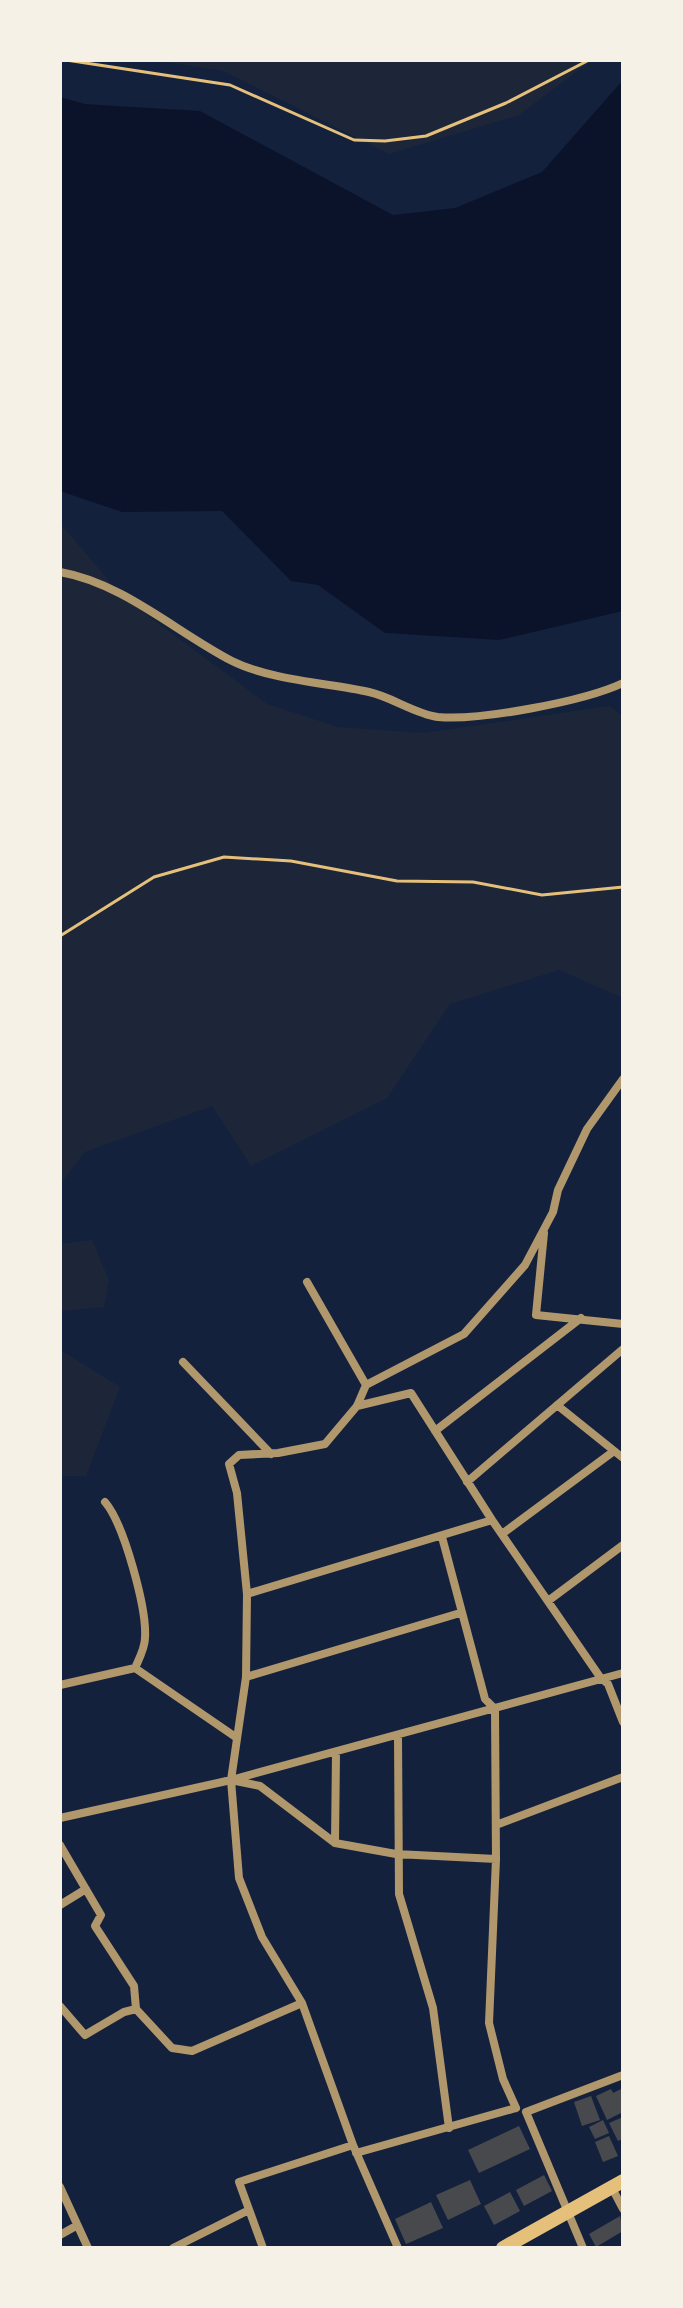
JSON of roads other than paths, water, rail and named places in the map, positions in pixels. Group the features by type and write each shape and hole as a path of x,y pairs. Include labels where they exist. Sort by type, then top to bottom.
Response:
{"main road":[{"path":"503,2248 618,2184"}],"street":[{"path":"60,572 89,577 235,663 321,685 372,693 437,717 521,710 604,692 623,683"},
{"path":"398,2248 355,2149 302,2003 262,1937 239,1878 231,1780 246,1677 247,1594 237,1493 229,1464 239,1455 271,1454 325,1444 357,1406 366,1385 464,1334 525,1265 545,1229 587,1129 623,1079"},
{"path":"545,1229 536,1315 623,1324"},
{"path":"307,1282 366,1385"},
{"path":"435,1431 581,1318"},
{"path":"467,1482 623,1349"},
{"path":"183,1362 271,1454"},
{"path":"357,1406 411,1393 492,1520 600,1677 608,1684 623,1722"},
{"path":"557,1405 623,1458"},
{"path":"502,1534 614,1451"},
{"path":"105,1502 115,1514 136,1582 145,1639 135,1668"},
{"path":"247,1594 492,1520"},
{"path":"442,1537 485,1699 495,1709 496,1859 489,2023 503,2079 516,2108"},
{"path":"548,1601 623,1545"},
{"path":"246,1677 460,1613"},
{"path":"60,1685 135,1668 237,1738"},
{"path":"60,1818 231,1780 623,1673"},
{"path":"398,1735 396,1854 399,1894 433,2008 449,2128"},
{"path":"335,1843 336,1752"},
{"path":"496,1825 623,1777"},
{"path":"231,1780 260,1786 335,1843 396,1854 496,1859"},
{"path":"60,1845 101,1915 95,1926 134,1986 136,2009 172,2048 192,2051 302,2003"},
{"path":"60,1905 86,1889"},
{"path":"60,2006 85,2035 136,2009"},
{"path":"263,2248 239,2182 516,2108 526,2112 623,2075"},
{"path":"526,2112 583,2248"},
{"path":"618,2184 623,2209"},
{"path":"60,2187 88,2248"},
{"path":"173,2248 249,2210"},
{"path":"60,2235 76,2226"}]}
